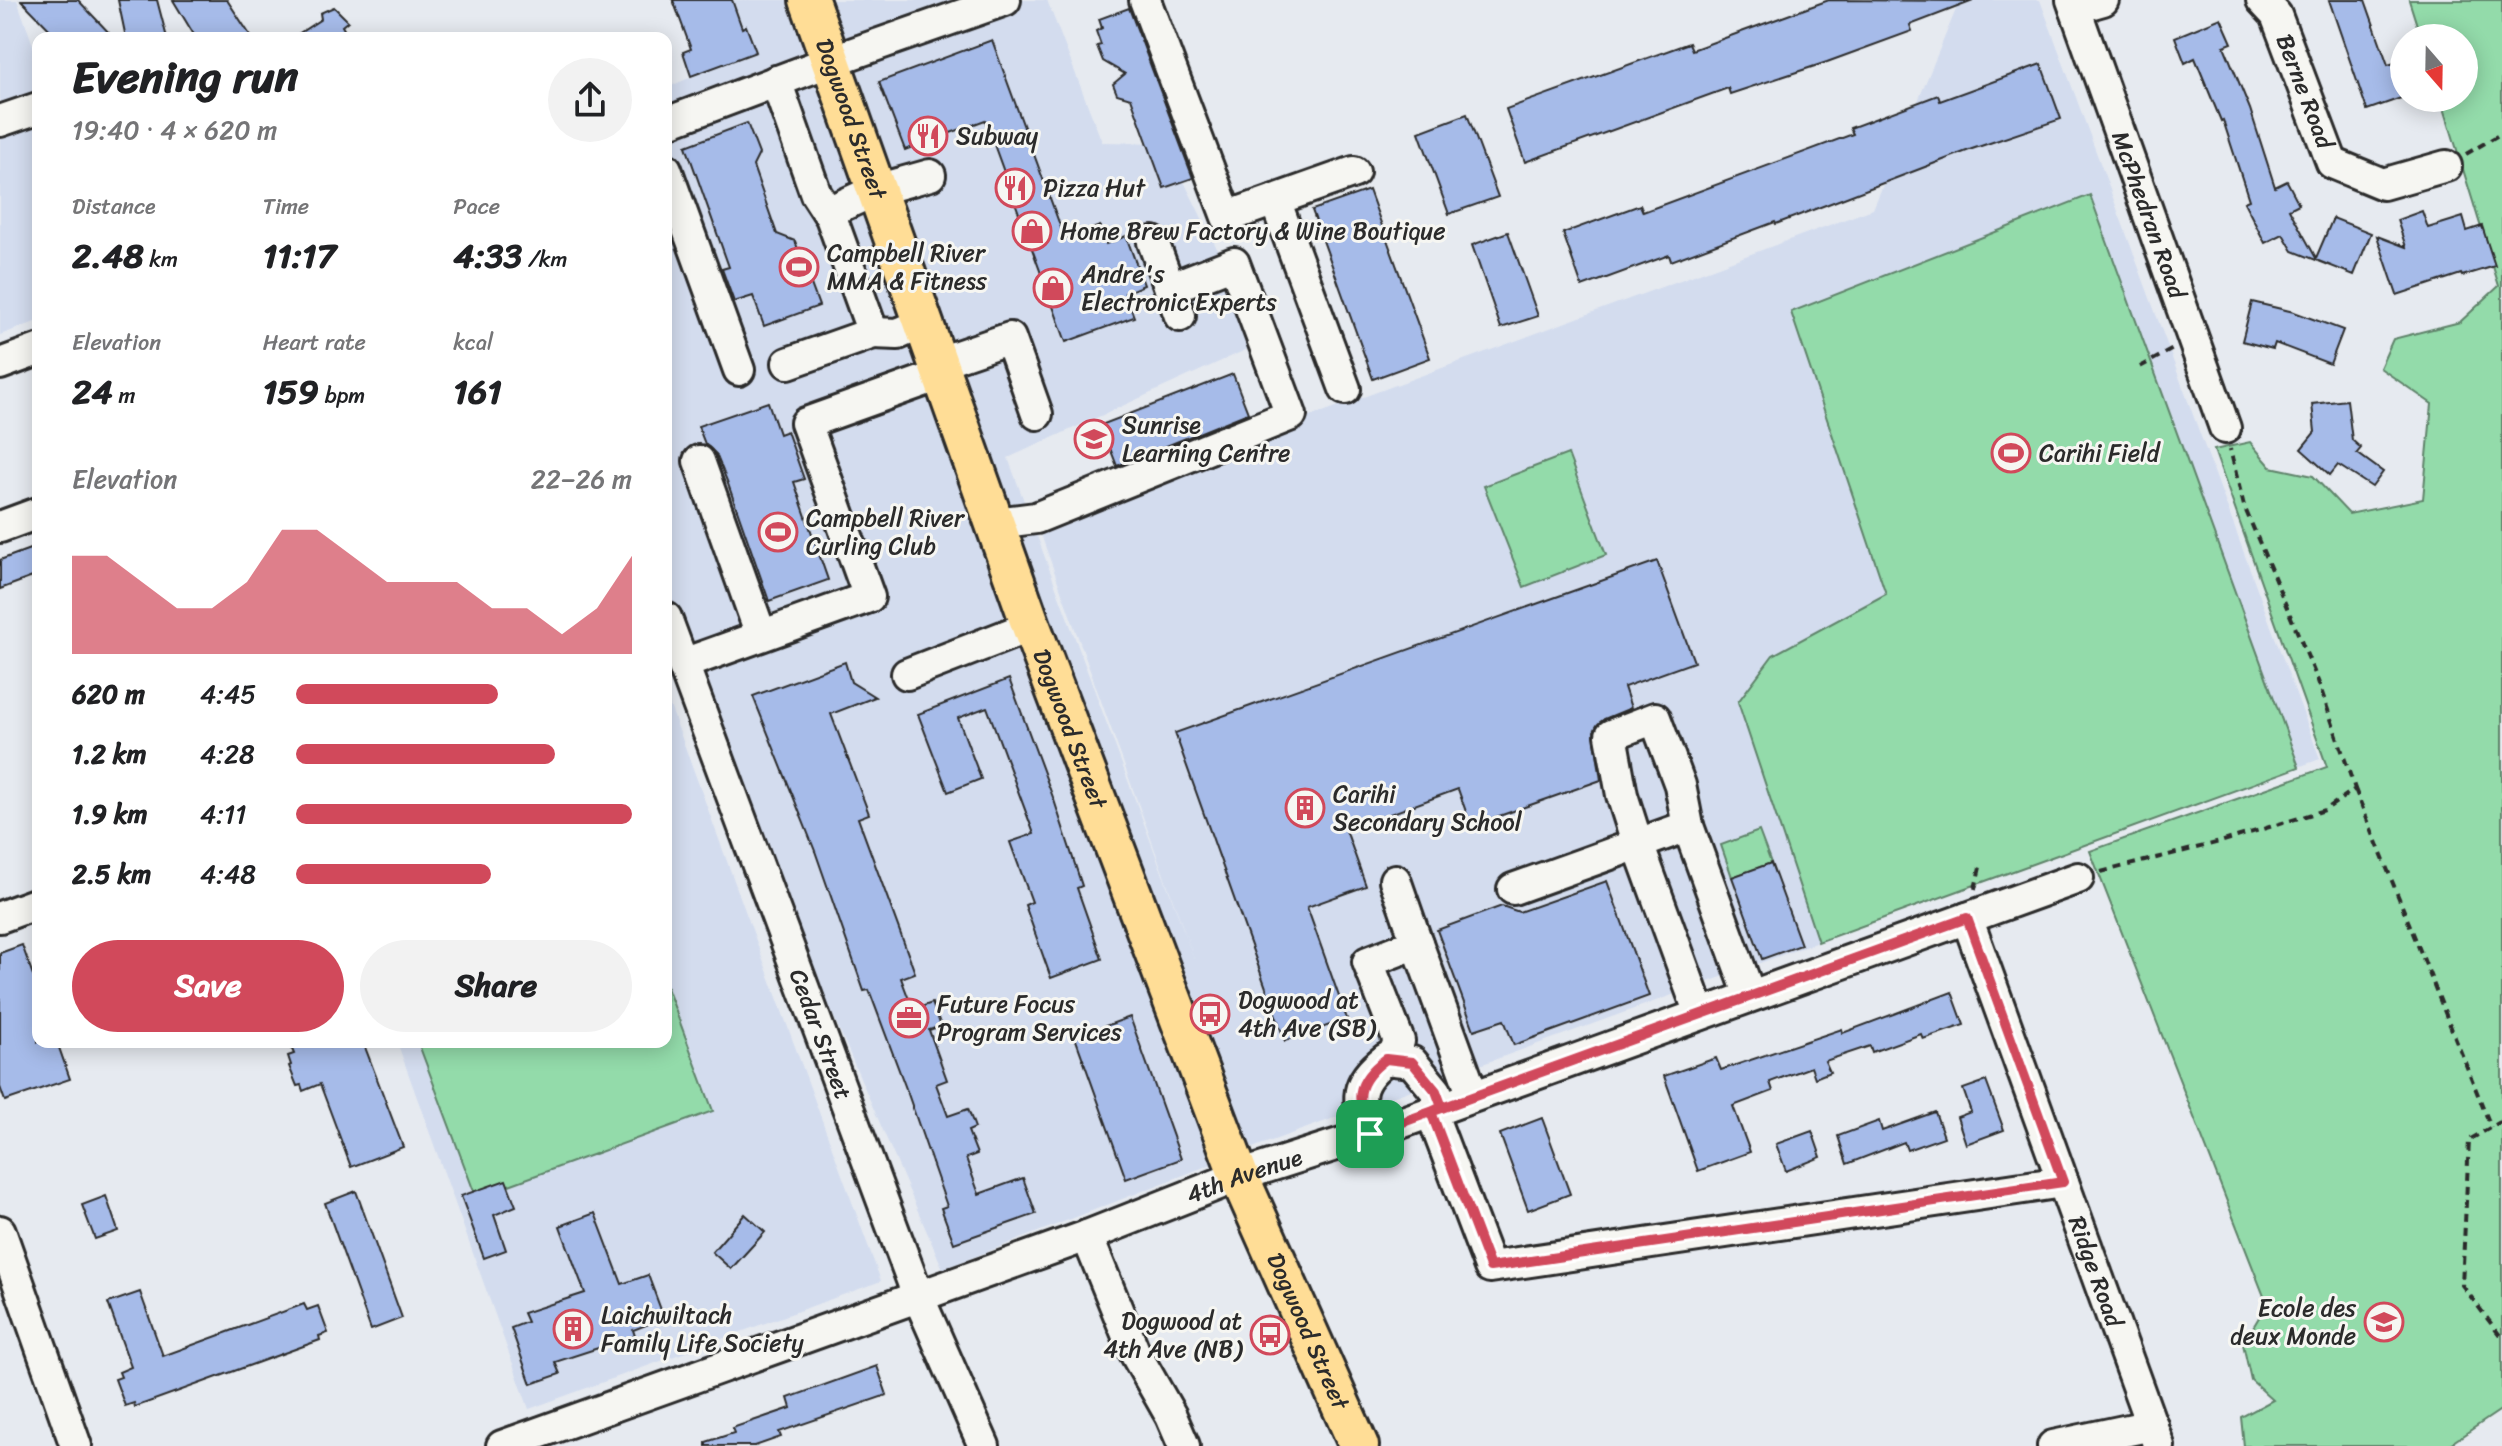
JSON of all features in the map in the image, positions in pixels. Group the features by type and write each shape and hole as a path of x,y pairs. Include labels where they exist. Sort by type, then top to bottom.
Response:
{"main road":[{"name":"Dogwood Street","path":"809,0 1031,626 1239,1176 1359,1446"}],"street":[{"path":"672,121 972,6 1005,0"},
{"path":"1145,0 1227,217 1354,172"},
{"name":"Berne Road","path":"2262,0 2276,15 2332,163 2383,184 2446,166"},
{"name":"McPhedran Road","path":"2083,3 2225,428"},
{"path":"776,81 816,194 828,212 873,333"},
{"path":"0,121 32,110"},
{"path":"828,212 876,190 930,175"},
{"path":"672,186 739,370"},
{"path":"1275,200 1345,389"},
{"path":"995,523 1036,518 1291,415 1234,263 1175,302 1153,242"},
{"path":"788,363 873,333 898,334 923,323"},
{"path":"683,664 869,597 806,423 1010,338 1037,414"},
{"path":"0,364 32,352"},
{"path":"699,461 761,635"},
{"path":"0,527 32,515"},
{"path":"907,674 1031,626"},
{"name":"Cedar Street","path":"672,634 918,1296 984,1446"},
{"path":"1700,1014 1622,795 1611,735 1655,718 1680,785 1688,826 1750,996"},
{"path":"1513,889 1688,826"},
{"name":"4th Avenue","path":"502,1446 1087,1236 1239,1176 1370,1134 2078,878"},
{"path":"1395,880 1473,1096"},
{"path":"0,917 32,905"},
{"name":"Ridge Road","path":"1967,918 2155,1436"},
{"path":"1370,1134 1361,1113 1360,1092 1367,1073 1394,1054 1399,1041 1368,962 1417,943"},
{"path":"1386,1059 1412,1062 1436,1091 1436,1110 1490,1267 2063,1182"},
{"path":"0,1231 76,1446"},
{"path":"1087,1236 1134,1351 1171,1416 1184,1446"},
{"path":"2053,1446 2155,1436"}],"path":[{"path":"2446,166 2502,133"},
{"path":"2140,367 2193,339"},
{"path":"2225,428 2244,506 2318,681 2355,789 2491,1127"},
{"path":"2078,878 2220,842 2325,810 2355,789"},
{"path":"2502,1121 2469,1140 2462,1285 2502,1338"}],"shaded area":[{"path":"0,0 17,0 32,42 32,323 0,335"},
{"name":"Carihi Secondary School","path":"683,0 1047,0 1102,142 1165,143 1263,342 1008,458 1194,958 1035,518 1873,209 1960,0 2040,0 2320,759 1263,1144 943,1269 672,643 672,85 710,69"},
{"path":"672,711 881,1281 529,1409 399,1048 672,1048"}],"green space":[{"path":"2409,0 2502,0 2502,1409 2447,1446 2244,1446 2241,1417 2273,1400 2251,1380 2243,1344 2267,1304 2090,851 2327,767 2214,450 2250,442 2271,467 2313,476 2349,514 2423,499 2432,404 2380,368 2393,339 2460,322 2499,286 2445,112 2478,112 2478,24 2417,24"},
{"name":"Carihi Field","path":"2090,195 2299,767 1818,942 1738,702 1773,655 1886,594 1791,312"},
{"path":"1568,454 1606,555 1524,587 1484,486"},
{"path":"1759,831 1771,863 1732,877 1721,845"},
{"path":"672,1001 713,1111 476,1197 420,1048 672,1048"}],"building":[{"path":"21,0 78,0 108,32 52,32"},
{"path":"118,0 157,0 165,32 125,32"},
{"path":"173,0 227,0 248,32 192,32"},
{"path":"673,0 732,0 742,28 746,26 756,52 691,76 683,52 691,49"},
{"path":"1829,0 1973,1 1910,25 1912,31 1827,62 1730,94 1728,88 1525,162 1506,109 1689,43 1692,50"},
{"path":"2329,0 2365,0 2390,64 2390,102 2367,110"},
{"path":"334,7 348,21 342,26 346,32 301,32 321,19 320,13"},
{"path":"1129,8 1193,178 1164,188 1131,98 1117,94 1113,84 1125,74 1103,61 1097,46 1101,45 1096,31 1102,28 1099,19"},
{"path":"2221,18 2232,43 2224,46 2250,109 2275,187 2287,181 2299,204 2289,209 2316,258 2333,218 2371,233 2354,275 2293,251 2283,234 2265,243 2244,202 2249,200 2223,120 2195,58 2185,63 2175,37"},
{"path":"992,40 1065,239 1100,226 1106,244 1126,236 1144,285 1125,293 1134,317 1066,342 985,120 905,150 879,82"},
{"path":"2041,64 2061,119 1671,261 1669,255 1582,287 1563,233 1640,205 1643,212 1853,134 1850,128 1938,95 1940,101"},
{"path":"1467,114 1498,197 1449,214 1419,132"},
{"path":"747,123 759,154 753,166 777,234 795,241 819,306 764,326 753,296 734,302 722,269 729,267 686,146"},
{"path":"1369,190 1430,358 1373,379 1312,210"},
{"path":"2422,211 2428,228 2463,217 2467,231 2482,226 2495,266 2397,295 2377,236 2406,247 2397,220"},
{"path":"1508,232 1538,316 1501,328 1472,245"},
{"path":"2252,302 2294,312 2343,330 2330,364 2275,343 2273,349 2242,341"},
{"path":"1233,374 1248,413 1117,466 1101,425"},
{"path":"2347,400 2352,440 2361,448 2357,453 2383,472 2372,487 2338,465 2330,475 2301,449 2315,432 2312,404"},
{"name":"Campbell River Curling Club","path":"768,402 779,434 787,431 804,479 794,482 828,580 769,601 727,481 716,454 705,444 698,426"},
{"path":"32,548 32,577 0,589 0,560"},
{"name":"Carihi Secondary School","path":"1657,561 1694,662 1624,687 1631,708 1604,719 1594,731 1601,780 1471,826 1458,789 1346,830 1366,886 1307,907 1347,1019 1285,1041 1175,733"},
{"path":"845,662 851,682 875,697 831,714 869,814 858,818 915,973 901,978 913,1010 932,1003 941,1026 929,1030 947,1080 936,1084 948,1116 968,1109 975,1128 968,1131 977,1154 966,1158 979,1194 1023,1178 1036,1214 954,1243 941,1208 947,1206 908,1094 869,990 864,991 815,851 753,696"},
{"path":"1009,679 1054,800 1082,886 1077,888 1102,959 1051,978 1025,905 1032,902 1010,842 1034,834 987,707 958,718 981,779 948,792 918,714"},
{"path":"1771,863 1801,945 1762,959 1732,877"},
{"path":"1607,881 1649,996 1514,1045 1504,1020 1474,1030 1437,930 1502,906 1519,912"},
{"path":"22,945 32,972 32,1048 59,1048 70,1079 5,1101 0,1087 0,953"},
{"path":"1952,992 1964,1025 1923,1039 1921,1034 1872,1052 1870,1046 1825,1061 1830,1072 1815,1078 1811,1067 1770,1082 1773,1091 1733,1106 1750,1152 1698,1171 1664,1076 1716,1058 1721,1070 1842,1029 1843,1033"},
{"path":"1130,1017 1181,1159 1126,1179 1075,1037"},
{"path":"292,1048 365,1048 403,1147 351,1167 320,1084 303,1091 301,1085 297,1086 288,1056 294,1054"},
{"path":"1986,1081 2004,1130 1966,1144 1957,1117 1971,1112 1963,1089"},
{"path":"1935,1112 1944,1137 1907,1150 1904,1142 1847,1164 1838,1136 1879,1121 1882,1131"},
{"path":"1542,1118 1570,1194 1528,1210 1500,1134"},
{"path":"1812,1131 1821,1157 1786,1171 1776,1144"},
{"path":"506,1180 516,1206 494,1215 506,1250 484,1258 461,1196"},
{"path":"356,1191 402,1318 371,1330 325,1203"},
{"path":"106,1196 118,1231 95,1239 82,1205"},
{"name":"Laichwiltach Family Life Society","path":"595,1213 622,1284 648,1275 664,1318 633,1330 635,1336 555,1362 560,1374 531,1384 511,1328 527,1322 523,1313 585,1293 560,1226"},
{"path":"745,1214 765,1232 731,1269 712,1252"},
{"path":"140,1292 163,1356 304,1304 307,1310 318,1306 328,1333 319,1336 320,1340 135,1407 134,1403 125,1406 115,1379 121,1377 119,1372 131,1367 108,1303"},
{"path":"877,1366 887,1395 779,1432 781,1437 755,1446 706,1446 706,1442 734,1433 732,1428 791,1408 788,1398"}],"place":[{"name":"Subway","path":"928,136"},
{"name":"Pizza Hut","path":"1015,188"},
{"name":"Home Brew Factory & Wine Boutique","path":"1032,231"},
{"name":"Campbell River MMA & Fitness","path":"799,267"},
{"name":"Andre's Electronic Experts","path":"1053,288"},
{"name":"Sunrise Learning Centre","path":"1094,439"},
{"name":"Carihi Field","path":"2011,453"},
{"name":"Campbell River Curling Club","path":"778,532"},
{"name":"Carihi Secondary School","path":"1305,808"},
{"name":"Dogwood at 4th Ave (SB)","path":"1210,1014"},
{"name":"Future Focus Program Services","path":"909,1018"},
{"name":"Ecole des deux Monde","path":"2384,1322"},
{"name":"Laichwiltach Family Life Society","path":"573,1329"},
{"name":"Dogwood at 4th Ave (NB)","path":"1270,1335"}],"route":[{"path":"1370,1134 1361,1113 1360,1092 1367,1073 1386,1059 1412,1062 1436,1091 1442,1107 1431,1112 1490,1267 2063,1182 1967,918 1442,1107 1370,1134"}]}
